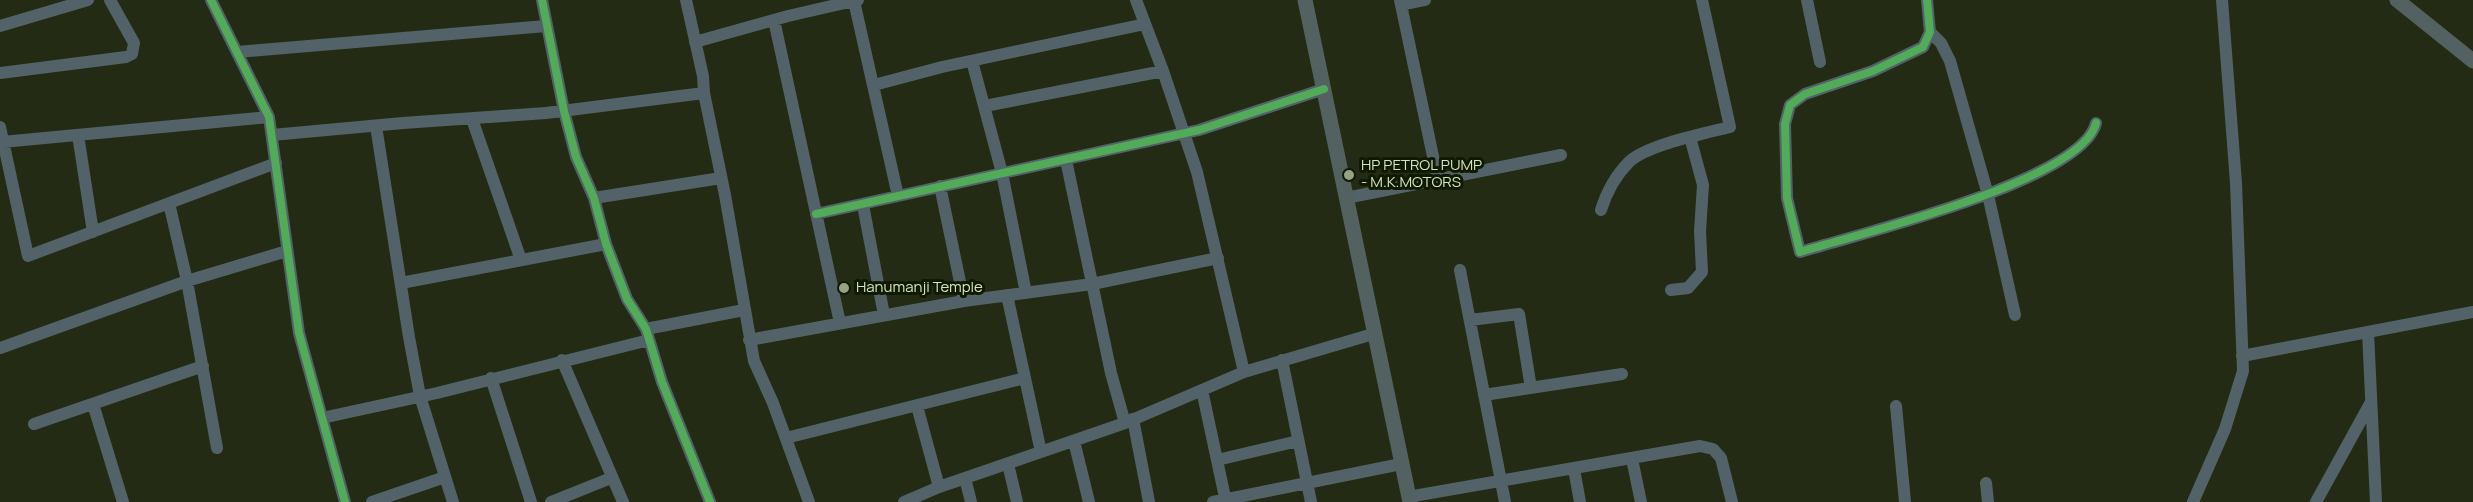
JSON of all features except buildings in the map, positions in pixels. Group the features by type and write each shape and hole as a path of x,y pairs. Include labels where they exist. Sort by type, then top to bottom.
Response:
{"main road":[{"path":"1305,0 1409,500"},
{"path":"2397,0 2473,61"}],"street":[{"path":"0,26 88,0"},
{"path":"0,73 126,57 132,54 134,43 110,0"},
{"path":"211,0 269,117 299,333 345,502"},
{"path":"542,0 564,111 576,157 594,198 606,244 627,299 647,334 662,382 710,502"},
{"path":"686,0 703,76 704,93 754,361 773,404 808,502"},
{"path":"1136,0 1197,172 1244,372"},
{"path":"1425,0 1401,3 1438,180"},
{"path":"1601,210 1608,188 1630,160 1666,144 1730,127 1702,0"},
{"path":"1808,0 1820,62"},
{"path":"1927,0 1930,32 1923,47 1873,71 1805,94 1790,105 1785,124 1787,198 1800,252 1988,195 2033,176 2063,160 2085,142 2094,132 2096,123"},
{"path":"2193,502 2224,429 2243,371 2236,183 2222,0"},
{"path":"695,42 774,20 856,1 898,196"},
{"path":"774,20 840,323"},
{"path":"874,85 972,61 1145,24"},
{"path":"237,52 546,26"},
{"path":"1930,32 1941,43 1950,61 1988,195 2015,315"},
{"path":"972,61 1002,173 1026,293"},
{"path":"985,106 1163,71"},
{"path":"816,214 1184,133 1324,89"},
{"path":"272,135 564,111 704,93"},
{"path":"2,142 269,117"},
{"path":"472,118 521,260"},
{"path":"376,126 420,396 453,502"},
{"path":"0,127 28,256 276,163"},
{"path":"78,135 93,232"},
{"path":"1671,290 1688,288 1702,272 1700,231 1702,185 1690,137"},
{"path":"1346,198 1561,155"},
{"path":"1066,160 1111,373 1129,421 1149,502"},
{"path":"594,198 721,178"},
{"path":"940,186 964,301"},
{"path":"169,203 187,281 218,448"},
{"path":"863,205 884,315"},
{"path":"400,283 606,244"},
{"path":"0,348 187,281 287,251"},
{"path":"749,340 964,301 1092,284 1218,258"},
{"path":"1460,270 1504,502"},
{"path":"1007,295 1041,452"},
{"path":"322,418 562,360 647,334 744,310"},
{"path":"2242,356 2473,312"},
{"path":"1470,320 1519,314 1531,388"},
{"path":"2368,332 2376,502"},
{"path":"904,502 926,498 939,488 965,478 1129,421 1244,372 1373,334"},
{"path":"562,360 623,502"},
{"path":"1282,360 1311,502"},
{"path":"34,424 203,366"},
{"path":"1484,395 1622,374"},
{"path":"491,378 531,502"},
{"path":"786,438 1025,378"},
{"path":"1202,390 1217,460 1221,501 1401,464"},
{"path":"2316,502 2372,401"},
{"path":"93,404 123,502"},
{"path":"917,406 939,488"},
{"path":"1896,406 1905,502"},
{"path":"1074,441 1089,502"},
{"path":"1217,460 1298,441"},
{"path":"1409,500 1700,446 1713,449 1720,458 1732,502"},
{"path":"1632,459 1641,502"},
{"path":"1008,464 1017,502"},
{"path":"1574,469 1580,502"},
{"path":"372,502 445,477"},
{"path":"551,502 611,478"},
{"path":"965,478 971,502"},
{"path":"1986,483 1988,502"}],"cycle path":[{"path":"211,0 269,117 299,333 345,502"},
{"path":"542,0 564,111 576,157 594,198 606,244 627,299 646,329 662,382 710,502"},
{"path":"1927,0 1930,32 1923,47 1873,71 1805,94 1790,105 1785,124 1787,198 1800,252 1915,219 2011,185 2052,165 2082,144 2096,123"},
{"path":"816,214 1199,130 1324,89"}],"place":[{"name":"HP PETROL PUMP - M.K.MOTORS","path":"1349,175"},
{"name":"Hanumanji Temple","path":"844,288"}]}
